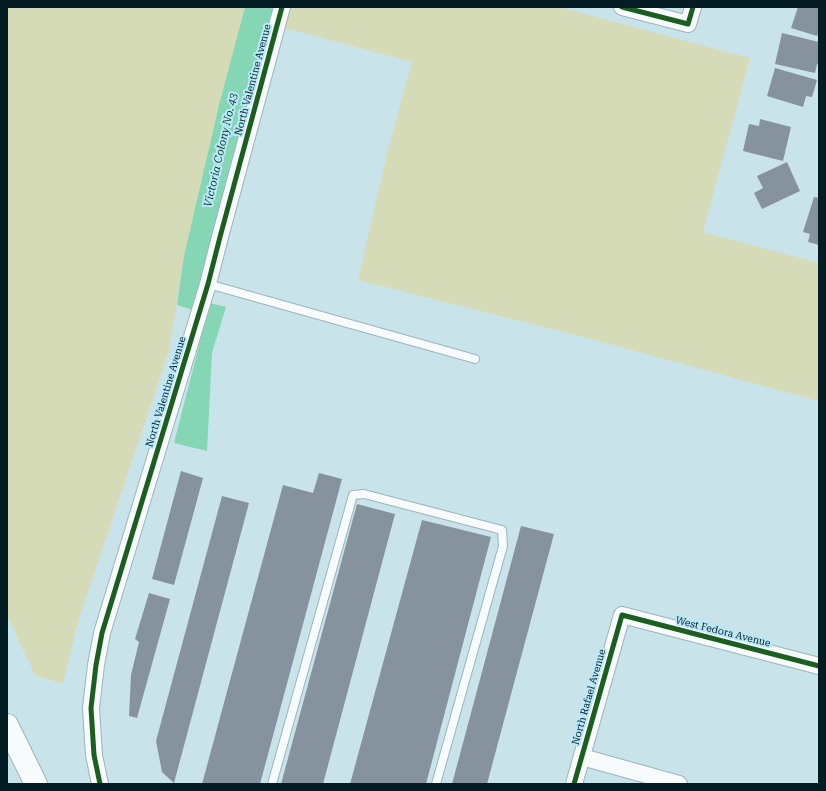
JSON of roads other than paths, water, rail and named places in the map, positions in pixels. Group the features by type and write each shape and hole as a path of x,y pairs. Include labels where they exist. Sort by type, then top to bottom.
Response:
{"highway":[{"path":"7,726 36,784"}],"street":[{"name":"North Valentine Avenue","path":"100,784 94,755 91,708 96,665 102,633 208,284 282,7"},
{"path":"622,7 688,24 693,7"},
{"name":"West Fedora Avenue","path":"622,615 819,666"},
{"name":"North Rafael Avenue","path":"574,784 622,615"},
{"path":"582,757 679,784"}],"lane":[{"path":"208,284 475,360"},
{"path":"272,784 353,494 364,494 502,530 503,546 436,784"}],"water":[{"name":"Victoria Colony No. 43","path":"245,7 274,7 193,310 177,305 184,256 219,105"},
{"path":"210,303 226,307 212,353 207,451 174,443"}]}
